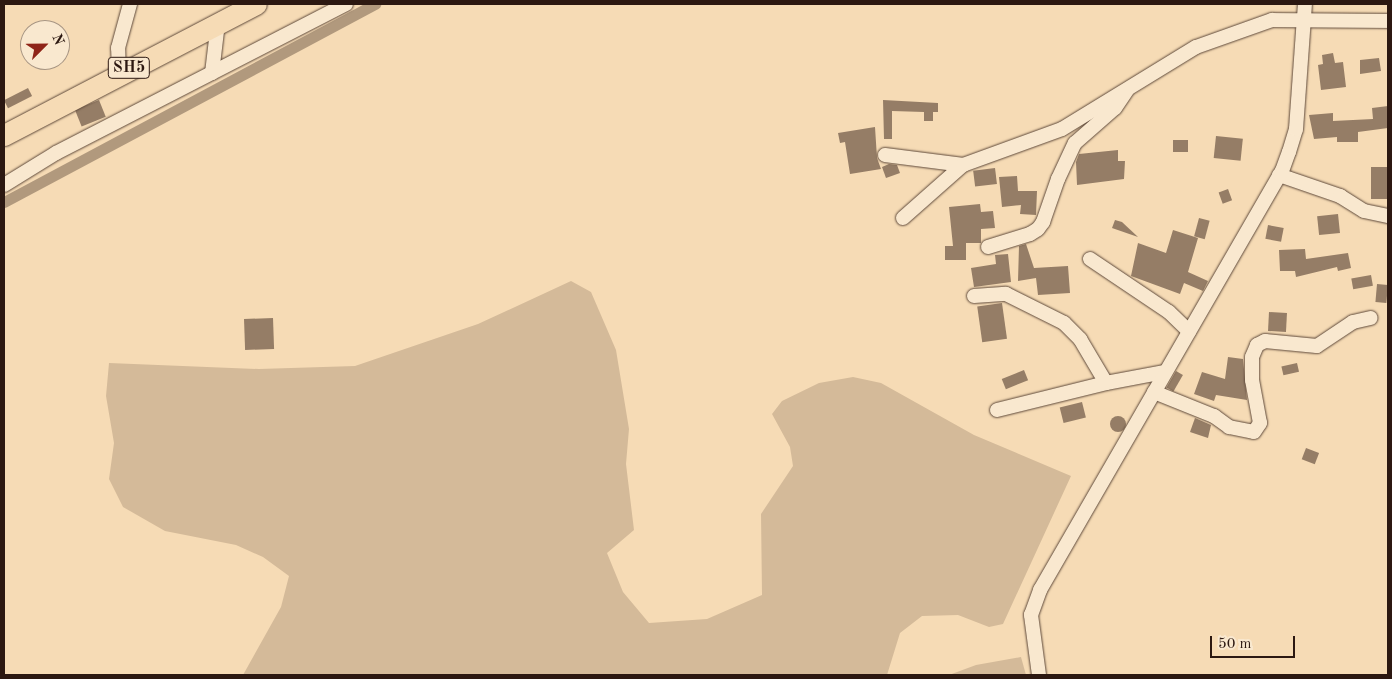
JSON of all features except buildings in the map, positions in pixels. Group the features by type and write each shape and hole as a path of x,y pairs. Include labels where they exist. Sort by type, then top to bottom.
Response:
{"main road":[{"name":"SH5","path":"4,135 119,73 256,4"}],"street":[{"path":"119,73 118,48 130,4"},
{"path":"4,185 56,153 346,4"},
{"path":"903,218 963,165 1062,129 1196,47 1305,10 1388,21"},
{"path":"1039,675 1031,615 1040,590 1279,175 1296,129 1305,10"},
{"path":"212,73 218,23"},
{"path":"988,247 1030,234 1038,229 1044,222 1058,179 1075,143 1115,108 1128,87"},
{"path":"885,155 963,165"},
{"path":"1279,175 1340,196 1364,211 1388,216"},
{"path":"1090,258 1157,302 1189,331"},
{"path":"974,296 1006,294 1064,323 1080,339 1106,383"},
{"path":"1154,392 1214,416 1229,427 1254,432 1259,429 1260,417 1252,380 1252,356 1257,345 1265,341 1317,346 1353,322 1371,318"},
{"path":"997,410 1106,383 1165,372"}],"shaded area":[{"path":"571,281 591,292 616,350 629,429 626,464 634,530 607,553 623,592 649,623 707,619 762,595 761,514 793,466 790,447 772,414 782,401 819,383 853,377 881,383 974,435 1071,476 1003,624 989,627 958,615 922,616 900,633 887,675 243,675 281,607 289,576 263,557 236,545 165,531 123,507 109,479 114,443 106,396 109,363 259,369 355,366 478,324"},
{"path":"1021,657 1026,675 949,675 976,665"}],"waterway":[{"path":"4,202 375,4"}]}
